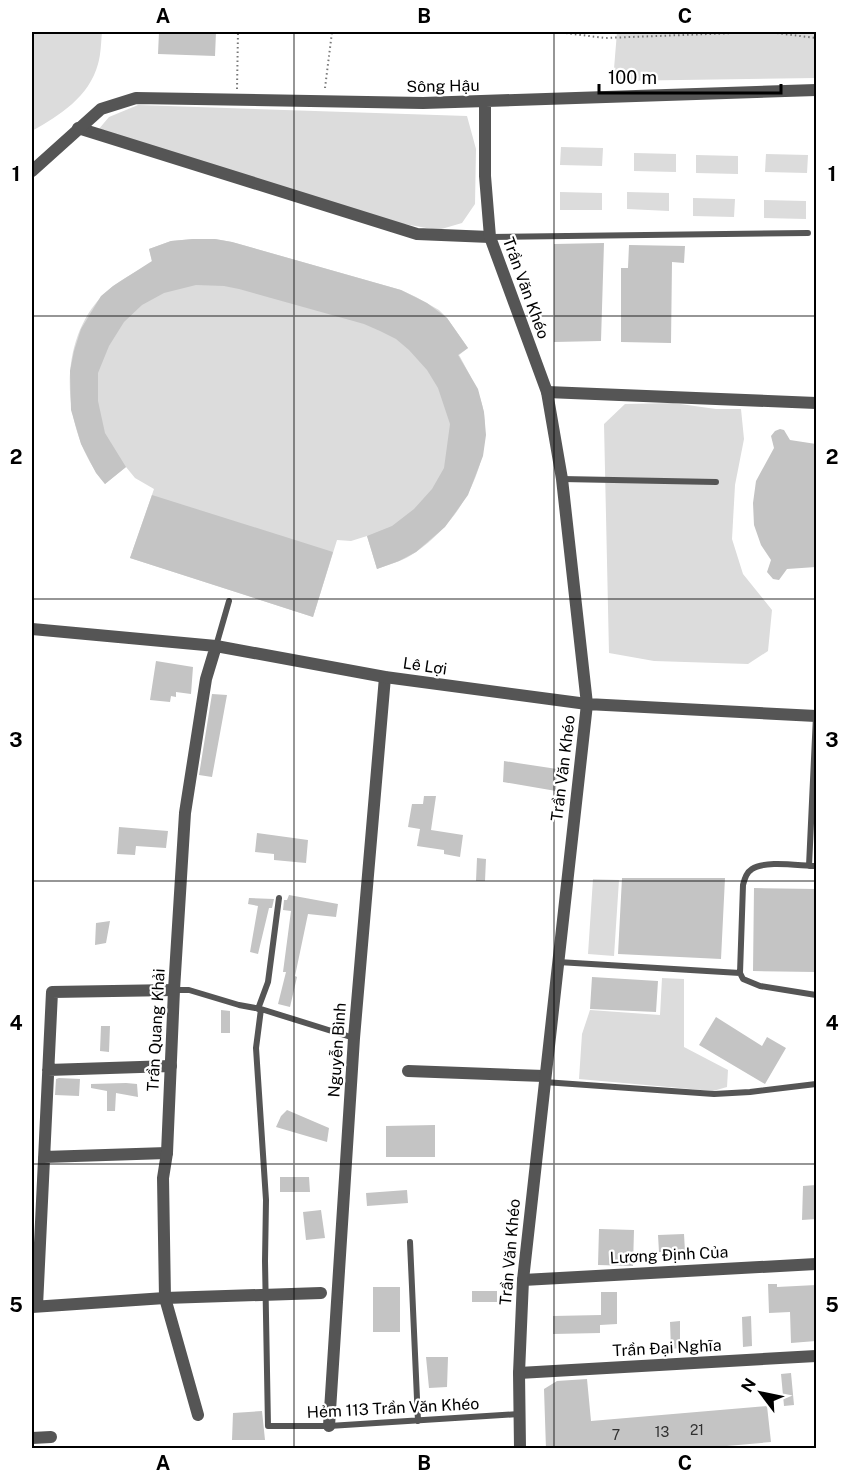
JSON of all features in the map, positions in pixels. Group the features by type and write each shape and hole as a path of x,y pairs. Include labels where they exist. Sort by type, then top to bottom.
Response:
{"street":[{"name":"Sông Hậu","path":"32,171 101,109 136,98 423,103 816,90"},
{"name":"Trần Văn Khéo","path":"485,102 485,176 490,237 547,392 561,479 587,704 522,1280 519,1373 520,1449"},
{"path":"78,128 417,234 490,237"},
{"path":"547,392 816,403"},
{"name":"Lê Lợi","path":"32,629 216,646 385,677 587,704 816,716"},
{"name":"Trần Quang Khải","path":"198,1415 165,1298 163,1178 167,1153 185,813 206,679 216,646"},
{"name":"Nguyễn Bình","path":"329,1426 354,1038 385,677"},
{"path":"174,990 52,992 34,1307 165,1298 321,1293"},
{"path":"48,1070 171,1066"},
{"path":"408,1071 544,1079"},
{"path":"44,1156 167,1153"},
{"name":"Lương Định Của","path":"522,1280 816,1264"},
{"name":"Trần Đại Nghĩa","path":"519,1373 816,1356"},
{"path":"32,1438 51,1437"}],"lane":[{"path":"490,237 808,233"},
{"path":"561,479 716,482"},
{"path":"216,646 229,601"},
{"path":"816,716 813,866 760,865 745,876 740,973 743,978 760,986 816,995"},
{"path":"266,1295 266,1200 256,1048 260,1009 268,982 279,898"},
{"path":"557,962 740,973"},
{"path":"174,990 189,990 354,1038"},
{"path":"544,1079 714,1094 816,1084"},
{"path":"410,1242 418,1421"},
{"path":"321,1293 337,1293"},
{"name":"Hẻm 113 Trần Văn Khéo","path":"266,1295 268,1426 329,1426 519,1414"}],"path":[{"path":"236,100 238,32"},
{"path":"324,101 332,32"},
{"path":"557,32 605,38 761,32"},
{"path":"768,32 816,38"}],"shaded area":[{"path":"32,32 102,32 98,64 88,86 72,104 32,131"},
{"path":"617,32 816,32 816,78 613,81"},
{"path":"138,105 467,116 476,149 475,204 462,223 438,230 381,220 98,130 109,117"},
{"path":"561,147 603,148 602,166 560,165"},
{"path":"634,153 676,154 676,172 634,171"},
{"path":"766,154 808,155 807,173 765,172"},
{"path":"696,155 738,156 738,174 696,173"},
{"path":"560,192 602,193 602,210 560,210"},
{"path":"627,192 669,193 669,211 627,209"},
{"path":"693,198 735,199 734,217 693,216"},
{"path":"764,200 806,201 806,219 764,218"},
{"path":"193,239 232,242 401,290 439,310 468,348 459,355 480,398 485,434 477,473 469,492 446,525 432,540 397,562 377,569 367,536 351,541 337,540 313,617 130,558 154,489 135,478 126,467 105,484 91,464 80,440 73,415 70,390 71,364 77,339 87,315 108,290 152,262 149,249 171,241"},
{"path":"673,403 716,409 741,409 744,439 735,485 732,539 743,574 772,610 768,651 748,664 654,661 609,653 604,424 625,404"},
{"path":"593,879 619,880 614,956 588,954"},
{"path":"662,978 684,979 684,1047 728,1070 727,1087 713,1091 579,1079 582,1034 590,1010 660,1015"}],"building":[{"path":"159,32 216,32 215,56 158,54"},
{"path":"193,239 232,242 401,290 427,303 447,318 468,348 458,355 478,389 484,412 486,435 483,456 468,495 445,527 416,552 377,569 367,536 392,526 414,509 432,489 444,468 450,424 438,388 427,370 396,339 364,324 239,289 196,285 164,293 142,305 124,322 109,346 98,373 98,401 105,433 126,467 105,484 96,473 81,444 71,410 70,371 81,329 101,296 152,261 149,249 171,241"},
{"path":"604,243 601,341 554,342 554,244"},
{"path":"629,245 685,246 684,263 672,262 671,343 621,342 621,268 628,268"},
{"path":"780,429 784,430 790,440 816,444 816,567 787,569 779,580 773,579 767,572 771,560 761,545 754,525 753,503 756,481 774,448 771,436"},
{"path":"152,495 333,552 313,617 130,558"},
{"path":"156,661 193,667 191,694 176,692 176,697 171,696 170,702 150,700"},
{"path":"212,694 227,695 212,777 199,775"},
{"path":"504,761 557,769 556,791 503,782"},
{"path":"424,796 436,796 431,830 463,835 460,857 444,854 444,850 417,846 420,829 408,827 412,804 423,804"},
{"path":"119,827 168,831 166,848 136,846 135,855 117,854"},
{"path":"257,833 308,840 306,863 274,860 274,854 255,852"},
{"path":"477,858 486,859 485,881 476,881"},
{"path":"622,878 725,878 721,959 618,954"},
{"path":"754,888 816,889 816,972 753,971"},
{"path":"289,895 338,904 336,917 308,914 290,1007 278,1004 286,972 283,972 291,911 283,910 284,900 287,900"},
{"path":"249,898 274,899 272,908 269,908 258,954 250,952 258,906 248,904"},
{"path":"110,921 106,943 95,945 96,923"},
{"path":"592,977 658,981 656,1012 590,1009"},
{"path":"221,1010 230,1011 230,1033 221,1033"},
{"path":"716,1017 762,1046 767,1037 786,1048 765,1084 699,1045"},
{"path":"101,1026 110,1026 109,1052 100,1051"},
{"path":"56,1079 80,1079 79,1096 55,1095"},
{"path":"91,1084 137,1084 138,1097 116,1093 115,1111 107,1111 107,1091 91,1088"},
{"path":"287,1110 329,1128 327,1142 276,1127"},
{"path":"435,1125 435,1157 386,1157 386,1126"},
{"path":"280,1177 309,1177 310,1192 280,1192"},
{"path":"816,1185 816,1219 802,1220 803,1186"},
{"path":"407,1190 408,1203 367,1206 366,1193"},
{"path":"321,1210 325,1238 306,1240 303,1212"},
{"path":"599,1229 634,1230 633,1266 598,1265"},
{"path":"684,1234 685,1251 659,1252 658,1235"},
{"path":"768,1284 777,1284 777,1287 816,1285 816,1341 791,1343 790,1312 769,1313"},
{"path":"373,1287 400,1287 400,1332 373,1332"},
{"path":"472,1291 497,1291 497,1302 472,1302"},
{"path":"601,1292 617,1292 617,1324 600,1325 600,1333 553,1334 553,1316 601,1315"},
{"path":"751,1316 752,1346 743,1347 742,1317"},
{"path":"680,1321 680,1348 671,1349 670,1322"},
{"path":"426,1357 448,1357 447,1387 429,1388"},
{"path":"791,1373 794,1405 784,1406 781,1374"},
{"path":"587,1379 591,1421 767,1406 771,1442 704,1448 546,1449 544,1389 557,1381"},
{"path":"262,1411 265,1440 232,1440 233,1413"}]}
